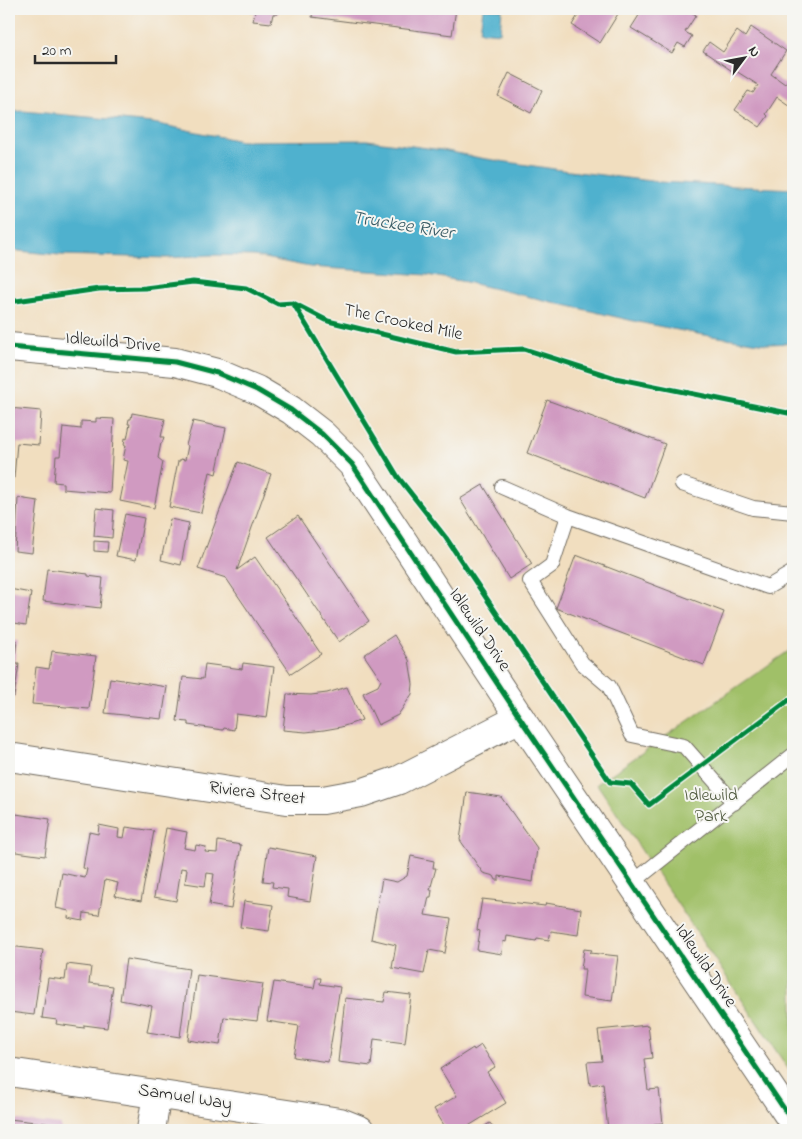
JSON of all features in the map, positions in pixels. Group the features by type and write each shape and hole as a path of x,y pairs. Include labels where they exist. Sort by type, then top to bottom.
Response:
{"street":[{"name":"Idlewild Drive","path":"9,347 174,362 217,373 257,390 291,410 322,434 352,464 520,718 793,1122"},
{"name":"Riviera Street","path":"9,757 287,800 323,800 361,793 399,780 520,718"},
{"name":"Samuel Way","path":"9,1072 340,1122 360,1130"},
{"path":"151,1130 156,1094"}],"lane":[{"path":"682,484 753,508 793,512"},
{"path":"502,487 568,516 768,587 793,572"},
{"path":"568,516 552,565 530,581 582,663 609,686 632,735 684,746 734,802"},
{"path":"632,883 793,755"}],"path":[{"path":"293,303 398,478 446,538 610,782 631,784 649,805 682,780"},
{"path":"716,755 793,697"}],"green space":[{"name":"Idlewild Park","path":"793,648 793,1076 597,784"}],"water":[{"path":"483,9 502,9 500,33 480,31"},
{"name":"Truckee River","path":"23,111 153,123 241,141 367,140 442,150 480,158 561,170 659,182 793,189 793,343 767,344 698,334 427,275 310,267 254,256 211,255 167,258 60,255 9,250 9,112"}],"building":[{"path":"242,9 278,9 278,14 273,14 271,23 253,21 255,12"},
{"path":"313,9 456,9 452,35 312,17"},
{"path":"582,9 621,9 600,43 572,25"},
{"path":"643,9 686,9 696,15 685,32 692,36 685,47 678,43 672,53 631,28"},
{"path":"751,27 786,51 771,74 785,84 793,72 793,108 777,97 766,114 768,116 760,127 735,110 748,91 753,93 758,85 736,71 735,73 703,51 709,42 723,52 737,31 745,37"},
{"path":"509,73 542,90 531,113 498,96"},
{"path":"547,400 665,444 645,498 527,453"},
{"path":"9,408 41,411 39,445 17,443 14,478 9,478"},
{"path":"132,413 165,419 161,437 164,437 158,458 163,462 154,508 120,501 128,461 123,460 126,445 124,445"},
{"path":"96,418 114,419 110,493 63,489 63,483 54,482 56,456 60,456 63,427 81,429 81,421 96,422"},
{"path":"193,421 226,428 216,474 210,472 201,513 169,507 178,461 180,459 185,460 188,446 186,445"},
{"path":"238,462 271,474 237,570 255,557 321,654 291,674 226,578 198,569"},
{"path":"483,485 532,564 509,579 460,499"},
{"path":"18,498 38,501 32,553 15,551"},
{"path":"96,508 114,510 112,538 94,536"},
{"path":"125,514 144,518 136,560 116,556"},
{"path":"298,516 369,621 339,642 268,537"},
{"path":"170,519 189,523 181,565 161,560"},
{"path":"94,541 108,542 107,552 94,551"},
{"path":"576,555 724,612 704,665 556,608"},
{"path":"47,569 88,574 88,576 103,578 100,608 43,601"},
{"path":"9,589 31,593 26,625 9,622"},
{"path":"394,635 409,660 413,684 412,694 398,715 378,725 363,693 378,686 381,680 364,655"},
{"path":"9,640 17,641 14,664 19,664 14,697 9,696"},
{"path":"52,651 96,656 89,709 32,704 36,667 49,669"},
{"path":"243,663 274,667 267,718 236,714 234,730 188,725 188,722 177,721 183,677 203,679 205,664 242,669"},
{"path":"110,678 167,687 162,719 105,713"},
{"path":"347,687 362,720 324,730 306,732 283,730 287,694 311,695 327,693"},
{"path":"467,792 501,797 537,848 533,882 499,876 499,880 496,880 494,876 483,873 460,840"},
{"path":"9,813 50,819 45,856 9,851"},
{"path":"99,825 119,829 118,837 124,838 126,827 154,831 141,901 115,896 118,883 105,880 99,915 84,913 83,921 68,918 69,911 56,908 62,873 85,878 87,869 83,868 89,832 98,834"},
{"path":"166,828 187,832 184,848 195,850 196,845 206,847 205,852 217,853 218,841 241,845 231,909 209,905 214,874 207,873 205,886 185,883 187,869 181,868 176,901 154,897"},
{"path":"268,847 317,856 310,901 287,897 288,889 272,887 273,882 263,881"},
{"path":"411,856 434,861 433,868 436,868 430,890 432,890 431,897 429,897 425,915 451,919 445,953 429,950 424,974 392,968 396,945 371,939 382,879 397,882 407,876"},
{"path":"482,899 545,906 546,903 581,909 578,935 551,931 549,940 537,938 536,941 507,936 506,942 503,941 502,954 477,950 480,931 477,930"},
{"path":"244,901 273,905 269,931 240,927"},
{"path":"9,946 43,950 34,1015 9,1012"},
{"path":"584,949 592,950 590,953 618,956 612,1001 582,997 585,969 581,969"},
{"path":"126,959 189,969 180,1037 147,1032 152,1006 120,1000"},
{"path":"67,964 91,967 89,983 113,986 107,1028 84,1025 84,1028 56,1024 57,1020 42,1018 48,978 65,980"},
{"path":"197,975 263,984 257,1021 224,1017 220,1045 188,1040"},
{"path":"316,978 321,978 320,984 340,987 328,1062 294,1057 299,1026 267,1021 274,982 314,988"},
{"path":"386,992 411,995 405,1043 374,1039 371,1066 338,1062 345,998 384,1002"},
{"path":"648,1025 652,1058 644,1059 648,1090 659,1089 663,1123 654,1124 655,1130 608,1130 603,1083 590,1085 587,1062 602,1061 598,1030"},
{"path":"481,1045 495,1067 487,1072 506,1103 462,1130 447,1130 434,1109 457,1096 440,1069"},
{"path":"9,1119 61,1125 61,1130 9,1130"},
{"path":"490,1123 495,1130 478,1130"}],"cycle path":[{"name":"The Crooked Mile","path":"9,302 99,289 145,288 193,282 246,288 278,304 293,303 328,321 456,352 524,349 615,378 793,414"},
{"path":"293,303 398,477 446,538 610,782 631,784 649,805 793,697"},
{"path":"9,347 175,362 217,373 257,390 291,410 322,434 352,464 520,718 793,1122"}]}
